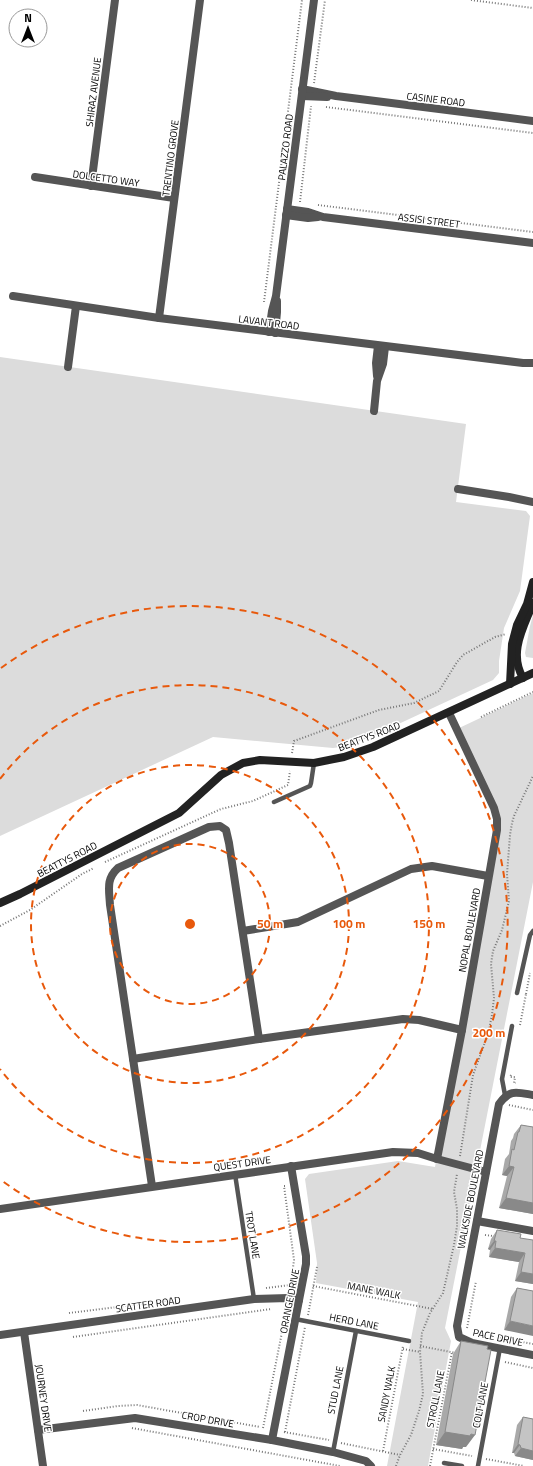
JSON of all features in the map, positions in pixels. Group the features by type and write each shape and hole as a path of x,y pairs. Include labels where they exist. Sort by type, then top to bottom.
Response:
{"street":[{"name":"SHIRAZ AVENUE","path":"91,186 115,0"},
{"name":"TRENTINO GROVE","path":"159,318 200,0"},
{"name":"PALAZZO ROAD","path":"272,332 277,312 276,296 313,0"},
{"name":"CASINE ROAD","path":"302,92 533,121"},
{"name":"DOLCETTO WAY","path":"35,177 174,198"},
{"name":"ASSISI STREET","path":"287,212 308,218 323,216 533,243"},
{"name":"LAVANT ROAD","path":"13,296 159,318 533,363"},
{"path":"68,367 76,306"},
{"path":"374,410 377,381 383,364 382,346"},
{"name":"LAVANT ROAD","path":"523,363 533,366"},
{"path":"458,489 509,496 533,497"},
{"path":"509,496 533,502"},
{"path":"510,684 511,654 514,634 527,604 533,582"},
{"path":"523,678 517,663 517,650 522,628 533,603"},
{"name":"BEATTYS ROAD","path":"0,903 179,813 221,775 243,763 260,760 314,763 344,758 373,747 449,713 533,673"},
{"name":"NOPAL BOULEVARD","path":"437,1159 462,1030 498,819 449,713"},
{"path":"152,1186 108,887 112,874 118,868 209,827 220,826 226,830 259,1039"},
{"path":"242,931 298,922 411,869 432,866 488,876"},
{"path":"133,1059 259,1039 403,1019 419,1020 462,1030"},
{"path":"505,1095 517,1092 533,1095"},
{"name":"WALKSIDE BOULEVARD","path":"459,1337 457,1326 486,1172 499,1104 505,1095"},
{"name":"QUEST DRIVE","path":"0,1208 394,1152 418,1153 486,1172"},
{"name":"ORANGE DRIVE","path":"272,1440 306,1271 306,1256 291,1166"},
{"path":"477,1221 533,1231"},
{"name":"SCATTER ROAD","path":"0,1335 254,1299 284,1298 299,1300"},
{"name":"JOURNEY DRIVE","path":"24,1332 43,1466"},
{"name":"PACE DRIVE","path":"459,1337 472,1343 533,1355"},
{"name":"CROP DRIVE","path":"38,1430 135,1418 272,1440 333,1452 366,1462 371,1466"}],"lane":[{"path":"274,802 310,786 312,783 314,763"},
{"path":"517,993 530,935 533,931"},
{"path":"505,1095 502,1079 512,1026"},
{"name":"TROT LANE","path":"234,1174 254,1299"},
{"name":"HERD LANE","path":"296,1319 407,1340"},
{"name":"STUD LANE","path":"333,1452 356,1331"},
{"name":"COLT LANE","path":"478,1466 500,1348"},
{"path":"444,1463 462,1466"}],"path":[{"path":"264,304 302,0"},
{"path":"307,203 300,202 325,0"},
{"path":"471,0 533,8"},
{"path":"319,106 533,133"},
{"path":"315,204 533,232"},
{"path":"100,864 221,809 253,801 288,785 294,740 379,710 414,702 439,691 463,655 495,637 514,634"},
{"path":"481,717 533,692"},
{"path":"396,1466 411,1435 419,1411 422,1394 420,1352 422,1333 433,1309 443,1293 454,1245 457,1226 457,1209 454,1192 473,1076 488,1034 492,1015 494,998 491,964 493,951 502,930 509,901 508,854 512,823 533,776"},
{"path":"0,926 30,910 82,874 94,868"},
{"path":"512,1026 520,1027 532,966"},
{"path":"517,993 526,994"},
{"path":"512,1070 510,1077 515,1077 514,1083 520,1084"},
{"path":"485,1235 498,1237"},
{"path":"284,1432 317,1267"},
{"name":"MANE WALK","path":"313,1286 433,1309"},
{"path":"72,1337 275,1308"},
{"path":"281,1308 287,1308"},
{"path":"489,1336 533,1344"},
{"name":"SANDY WALK","path":"383,1451 403,1349 407,1340"},
{"path":"403,1349 420,1352"},
{"name":"STROLL LANE","path":"430,1466 452,1352"},
{"path":"128,1428 340,1466"}],"shaded area":[{"path":"0,357 466,424 456,502 526,511 530,516 520,591 504,628 499,661 499,673 493,680 348,746 333,748 213,737 0,836"},
{"path":"533,615 533,658 526,657 525,653"},
{"path":"533,693 533,882 445,1328 451,1341 428,1466 387,1466 418,1302 316,1283 317,1263 305,1179 309,1174 398,1161 435,1167 497,819 457,729"}],"building":[{"path":"521,1125 533,1127 533,1203 506,1198 514,1167 509,1166 512,1149 514,1150"},
{"path":"497,1230 521,1234 520,1238 533,1240 533,1274 521,1272 525,1253 495,1248 496,1241 494,1241"},
{"path":"517,1288 533,1291 533,1326 510,1321"},
{"path":"461,1341 488,1346 487,1349 491,1350 475,1435 471,1434 470,1436 445,1432"},
{"path":"523,1417 533,1419 533,1451 521,1448 518,1444"}]}
